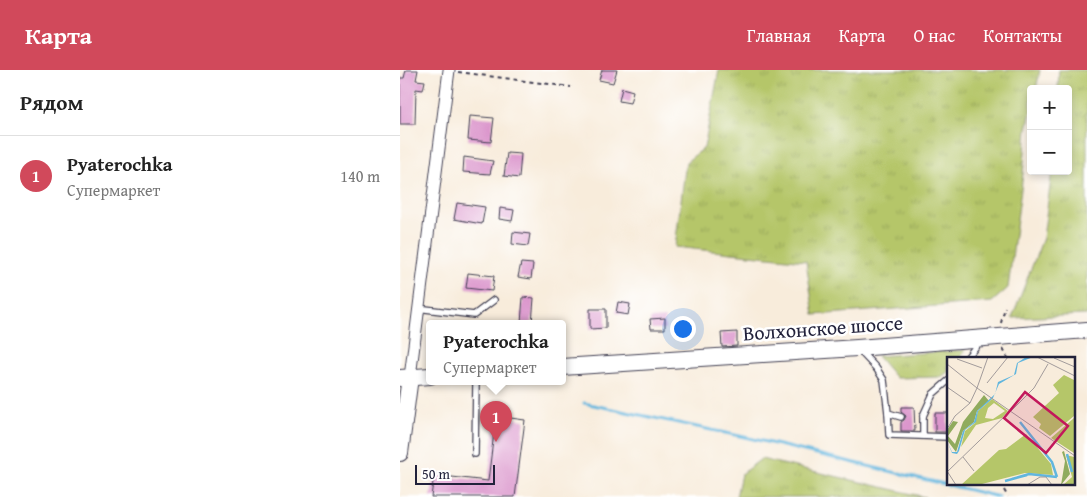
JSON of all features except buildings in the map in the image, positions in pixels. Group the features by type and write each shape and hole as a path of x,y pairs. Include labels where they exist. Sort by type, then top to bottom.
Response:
{"main road":[{"name":"Волхонское шоссе","path":"566,367 857,348 1087,330"},
{"path":"400,453 405,378 426,376"}],"street":[{"path":"405,378 417,308 449,70"}],"lane":[{"path":"417,308 474,315 494,300"},
{"path":"968,357 981,339"},
{"path":"857,348 876,368 884,380 888,413 888,435 947,437"},
{"path":"923,436 923,416 933,394 947,382"},
{"path":"476,385 476,454"},
{"path":"888,413 901,417"}],"path":[{"path":"449,70 571,87"},
{"path":"998,337 1006,307"},
{"path":"1001,484 1008,497"}],"green space":[{"path":"719,70 1040,70 1037,85 1027,85 1027,129 1023,174 1008,288 992,302 814,315 806,261 675,247 686,162 704,148"},
{"path":"1059,70 1087,70 1087,315 1012,318 1043,238 1051,175 1072,175 1072,85 1058,85"},
{"path":"966,350 960,357 947,357 947,373 941,377 896,378 877,356"},
{"path":"761,459 925,497 736,497 741,474"}],"waterway":[{"path":"584,403 749,438 999,497"}],"place":[{"name":"Pyaterochka","path":"496,442"}]}
